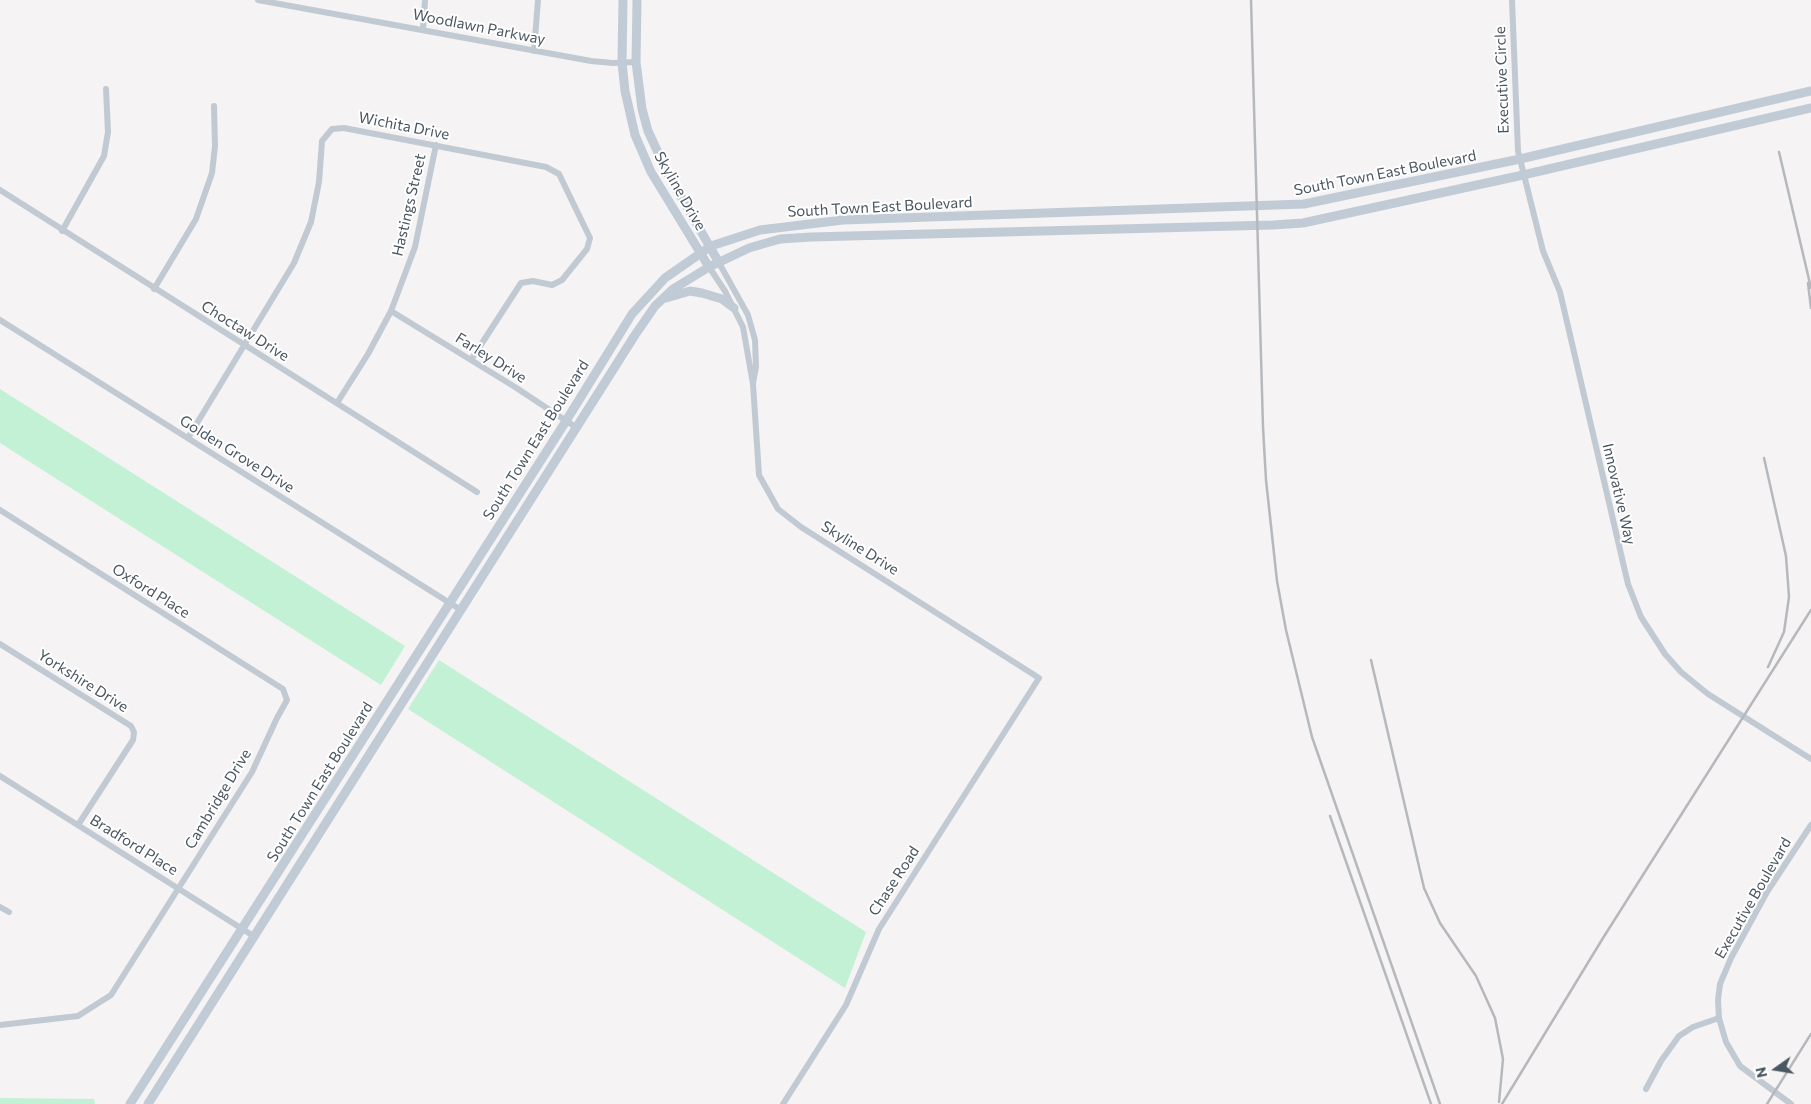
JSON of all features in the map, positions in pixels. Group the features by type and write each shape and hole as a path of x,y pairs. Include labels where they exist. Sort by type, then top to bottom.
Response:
{"main road":[{"name":"Skyline Drive","path":"623,0 622,63 631,121 643,156 709,267"},
{"name":"Skyline Drive","path":"637,0 636,62 642,109 656,151 718,261"},
{"name":"South Town East Boulevard","path":"130,1104 243,930 632,314 664,278 711,246 760,230 843,220 1276,207 1341,198 1811,92"},
{"path":"1757,105 1760,120"},
{"name":"South Town East Boulevard","path":"148,1104 635,335 661,300 673,289 718,261 749,248 780,239 1303,223 1523,175 1811,108"},
{"path":"1400,184 1404,201"},
{"path":"661,300 681,293 702,293 722,299 734,308"}],"street":[{"name":"Woodlawn Parkway","path":"258,0 534,51 608,63 636,62"},
{"path":"310,9 311,0"},
{"path":"422,29 425,0"},
{"path":"534,51 538,0"},
{"name":"Executive Circle","path":"1512,0 1517,138 1520,159"},
{"path":"62,231 104,156 108,132 106,89"},
{"path":"154,289 196,219 212,173 215,146 214,106"},
{"name":"Wichita Drive","path":"188,438 294,263 311,222 319,182 322,141 332,129 344,128 436,145 546,167 558,174 590,238 587,249 562,280 552,285 533,281 521,283 471,360"},
{"name":"Hastings Street","path":"337,403 368,354 391,311 415,247 436,145"},
{"name":"Innovative Way","path":"1520,159 1543,251 1560,292 1627,579 1642,616 1665,654 1696,686 1811,759"},
{"name":"Choctaw Drive","path":"0,190 62,231 478,492"},
{"name":"Skyline Drive","path":"718,261 748,315 755,340 756,367 753,384"},
{"name":"Skyline Drive","path":"709,267 734,308 743,327 753,384 758,475 778,509 801,527 1039,678"},
{"name":"Farley Drive","path":"391,311 577,428"},
{"name":"Golden Grove Drive","path":"0,320 461,610"},
{"name":"Oxford Place","path":"0,510 283,689 287,695"},
{"name":"Yorkshire Drive","path":"0,644 131,726 134,732 133,740 78,825"},
{"name":"Chase Road","path":"783,1104 846,1005 879,929 1039,678"},
{"name":"Cambridge Drive","path":"0,1024 78,1016 111,995 252,772 287,700 287,695"},
{"name":"Bradford Place","path":"0,776 255,937"},
{"name":"Executive Boulevard","path":"1791,1104 1740,1066 1727,1045 1719,1018 1720,984 1767,892 1811,824"},
{"path":"0,907 9,912"},
{"path":"1646,1089 1661,1061 1679,1036 1693,1027 1719,1018"}],"green space":[{"path":"0,389 405,646 381,685 0,443"},
{"path":"439,660 866,932 845,988 408,709"},
{"path":"0,1098 94,1099 95,1104 0,1104"}],"railway":[{"path":"1251,0 1263,427 1266,480 1277,581 1286,630 1312,737 1440,1104"},
{"path":"1779,152 1811,288"},
{"path":"1808,283 1811,308"},
{"path":"1764,458 1786,556 1789,597 1784,632 1768,667"},
{"path":"1502,1104 1603,938 1811,610"},
{"path":"1371,660 1424,888 1440,923 1476,976 1495,1018 1503,1059 1499,1102"},
{"path":"1330,816 1431,1104"},
{"path":"1767,1104 1811,1034"}]}
